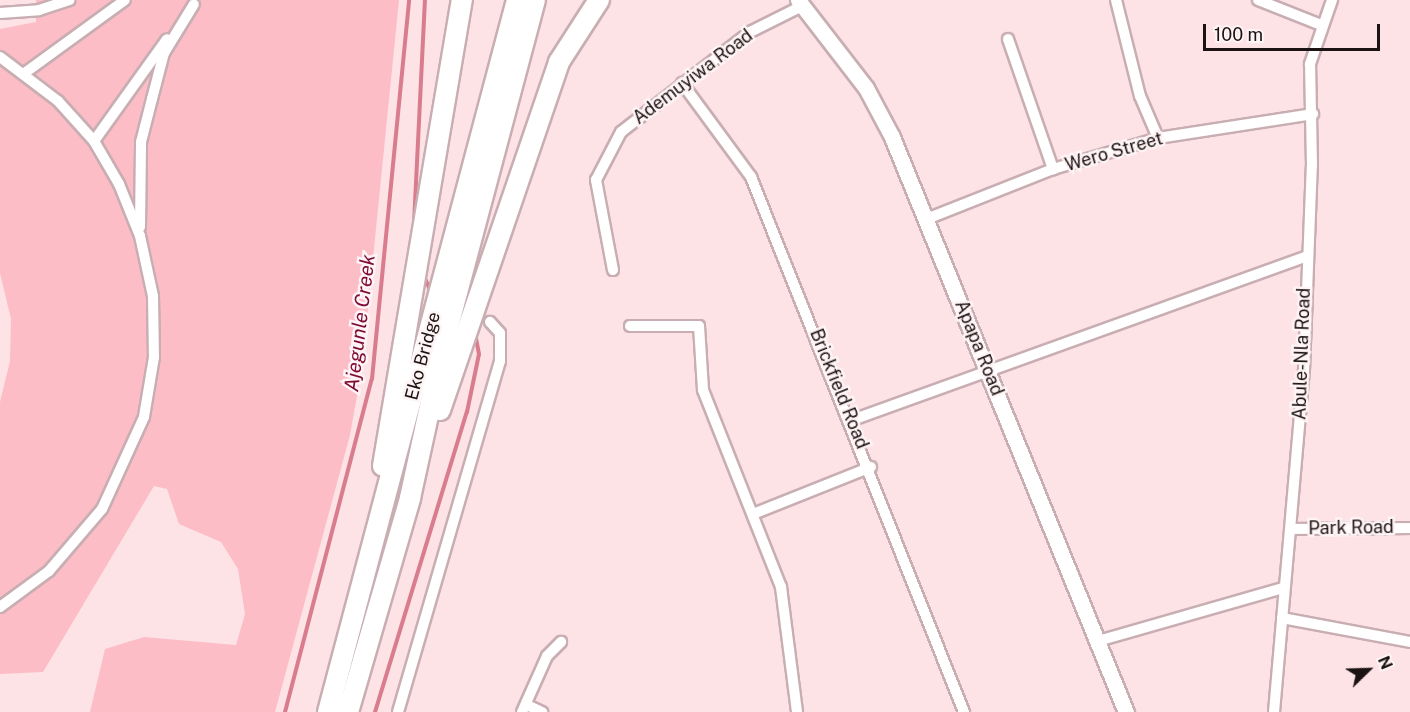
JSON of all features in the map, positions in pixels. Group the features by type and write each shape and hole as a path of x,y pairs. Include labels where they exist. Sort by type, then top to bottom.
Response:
{"highway":[{"path":"376,528 392,399 449,92 462,0"},
{"name":"Eko Bridge","path":"328,712 517,0"},
{"name":"Eko Bridge","path":"348,712 410,498 445,338 535,0"},
{"path":"410,498 559,62 599,0"}],"street":[{"path":"0,13 39,10 69,0"},
{"path":"26,72 125,0"},
{"path":"1116,0 1140,96 1158,138"},
{"path":"1258,0 1321,25"},
{"name":"Abule-Nla Road","path":"1274,712 1283,588 1292,529 1313,114 1310,64 1321,25 1332,0"},
{"path":"94,141 196,2"},
{"path":"0,607 49,571 102,509 136,436 154,357 153,296 140,236 141,142 164,53 196,2"},
{"name":"Ademuyiwa Road","path":"614,270 596,180 621,132 750,32 797,2"},
{"name":"Apapa Road","path":"797,2 870,93 1126,712"},
{"path":"1008,39 1053,169"},
{"path":"0,57 26,72 94,141 140,236"},
{"name":"Brickfield Road","path":"682,83 751,177 871,467 964,712"},
{"name":"Wero Street","path":"924,220 1053,169 1158,138 1313,114"},
{"path":"852,420 986,369 1307,256"},
{"path":"399,712 500,360 500,333 490,322"},
{"path":"630,326 699,326 700,379 781,587 797,712"},
{"path":"753,514 871,467"},
{"name":"Park Road","path":"1292,529 1410,528"},
{"path":"1098,641 1283,588"},
{"path":"1282,618 1410,642"},
{"path":"542,712 525,708 547,656 561,642"}],"shaded area":[{"path":"36,0 195,0 195,7 200,0 399,0 362,368 350,435 275,712 90,712 105,649 144,637 236,645 245,614 238,569 221,542 179,524 167,489 154,486 43,672 0,674 0,402 10,361 11,319 0,273 0,29 36,22"}],"waterway":[{"name":"Ajegunle Creek","path":"285,712 372,379 409,0"},
{"path":"413,244 425,0"},
{"path":"423,274 432,294"},
{"path":"375,712 467,412 479,354 475,334"}]}
